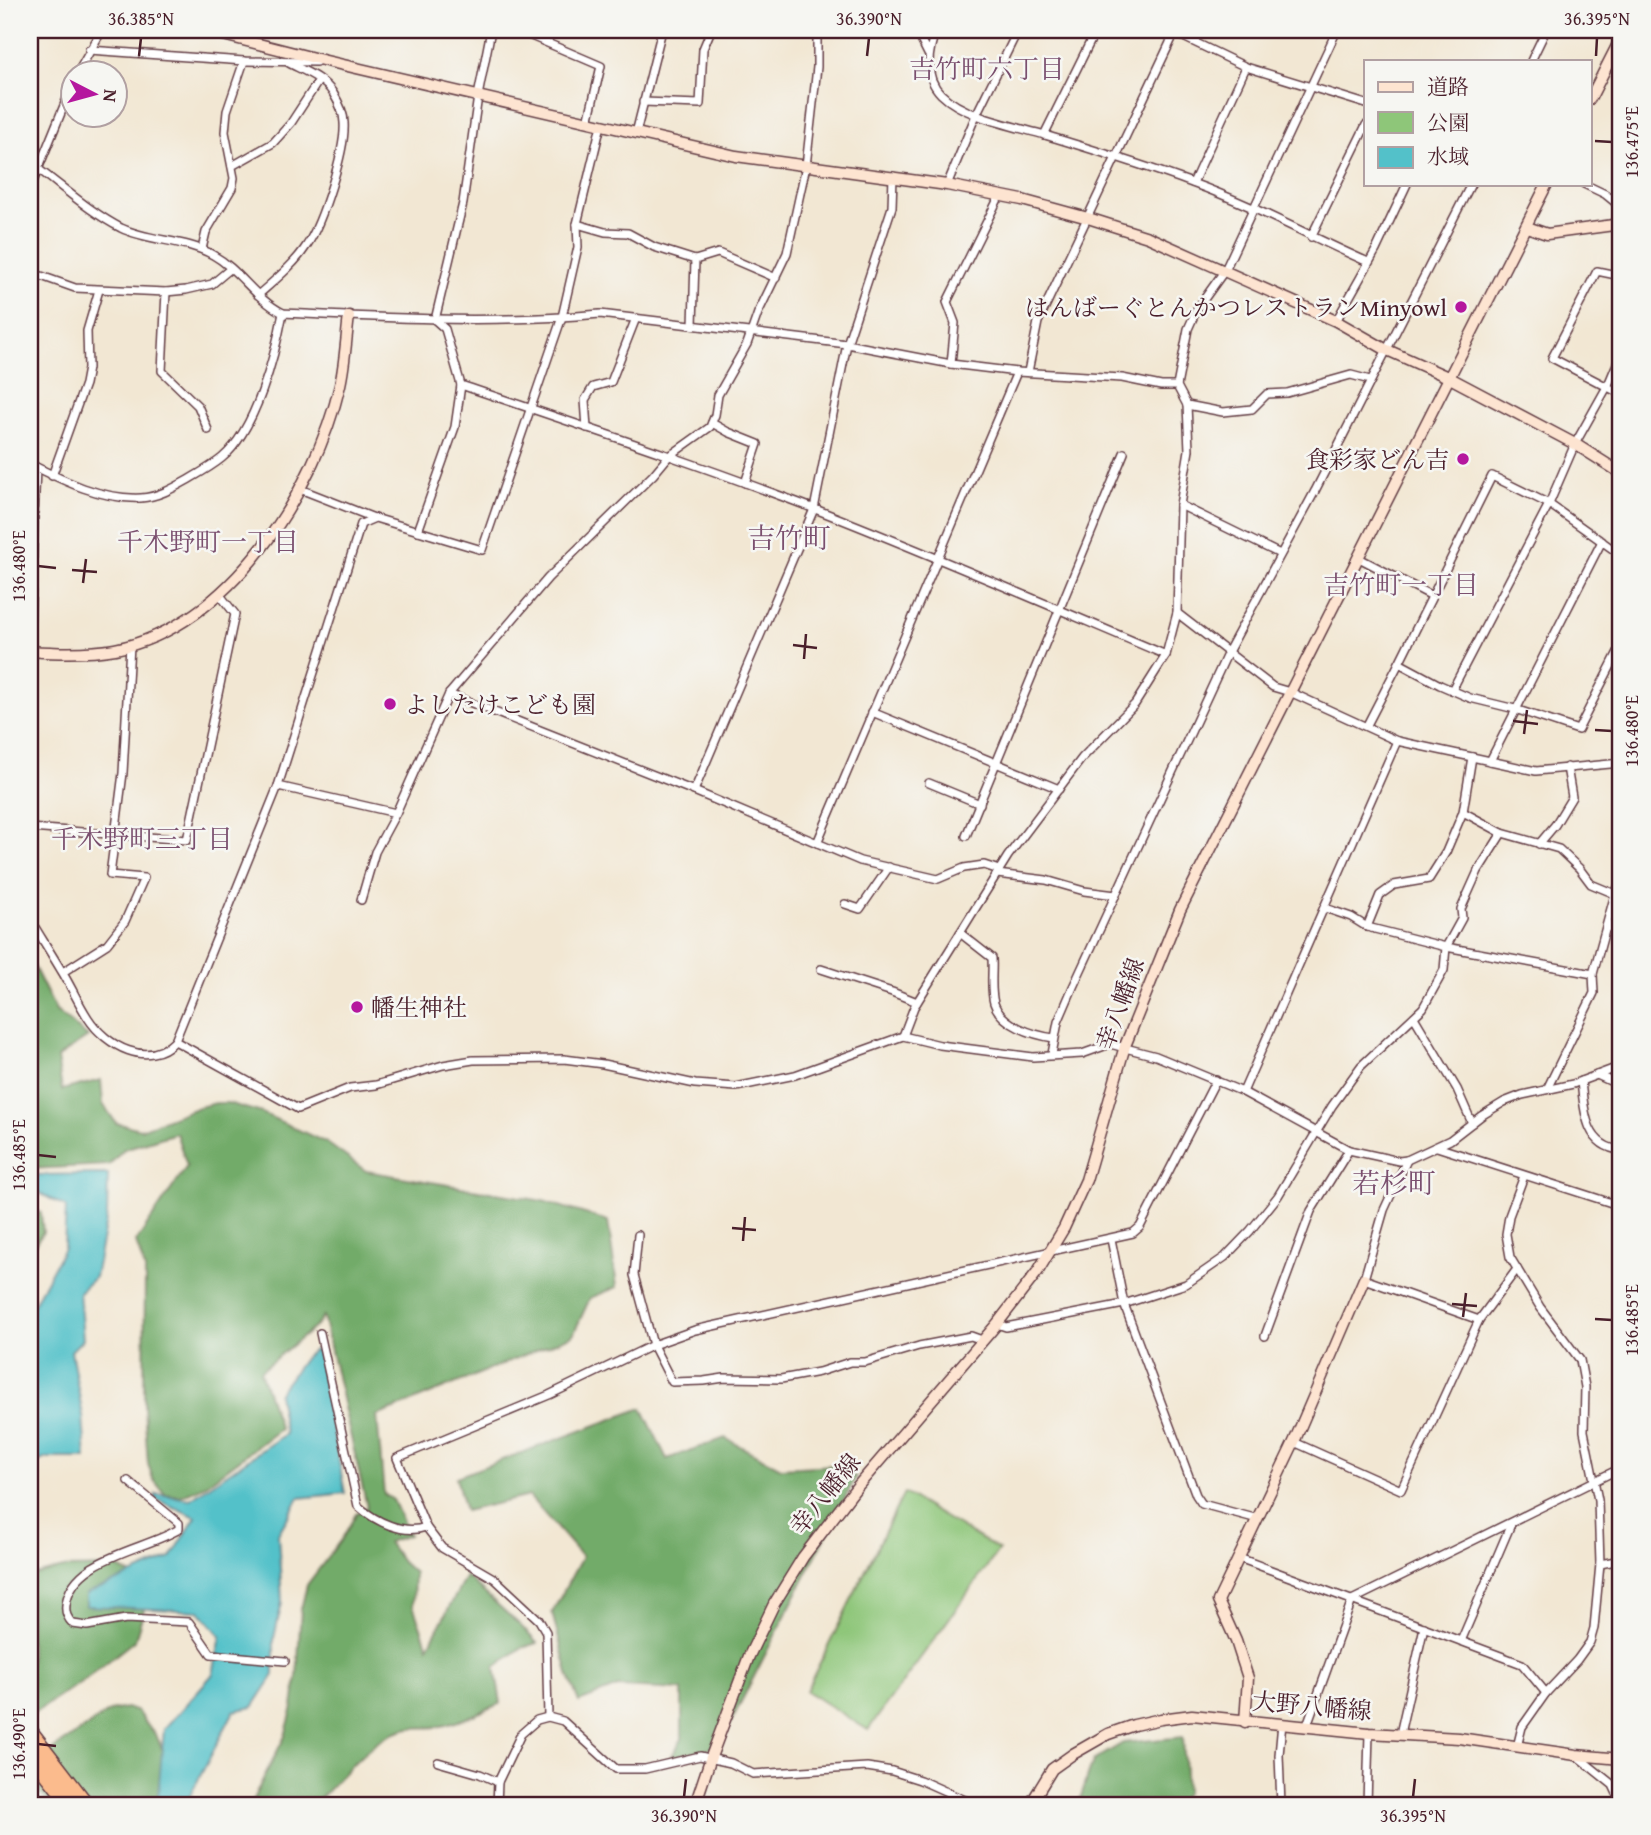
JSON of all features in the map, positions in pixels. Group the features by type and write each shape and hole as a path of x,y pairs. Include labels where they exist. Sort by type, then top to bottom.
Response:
{"highway":[{"path":"30,1731 87,1805"},
{"path":"30,1752 71,1805"}],"street":[{"path":"84,60 102,30"},
{"path":"209,30 326,61 736,156 947,185 1000,195 1088,218 1148,237 1336,321 1385,349 1450,378 1575,444 1621,473"},
{"path":"435,320 463,203 478,96 491,30"},
{"path":"517,30 601,66 588,122"},
{"path":"636,133 662,30"},
{"path":"643,102 700,104 703,49 711,30"},
{"path":"361,900 375,852 396,813 449,694 548,578 668,457 710,427 718,395 752,332 758,313 787,253 806,166 817,67 817,30"},
{"path":"916,30 929,56"},
{"path":"936,30 929,56 931,80 939,92 976,115 1193,183 1254,208 1368,262"},
{"path":"947,185 976,115 1018,30"},
{"path":"1044,135 1096,30"},
{"path":"903,1036 917,1002 998,872 1082,758 1135,704 1166,655 1177,613 1180,505 1188,450 1187,405 1177,386 1188,329 1196,309 1225,270 1337,30"},
{"path":"1531,60 1546,30"},
{"path":"1028,373 1038,322 1117,158 1173,31 1246,67 1364,103"},
{"path":"1592,96 1621,38"},
{"path":"89,50 244,61 326,61"},
{"path":"202,249 206,232 232,188 234,178 225,132 227,111 244,61"},
{"path":"258,295 307,246 320,222 339,156 344,123 339,104 332,92 319,79 289,63"},
{"path":"1193,183 1246,67"},
{"path":"232,166 272,143 291,123 319,79"},
{"path":"30,189 60,115"},
{"path":"300,489 375,518 482,550 562,317 578,247 578,225 601,125"},
{"path":"1311,237 1364,129"},
{"path":"30,163 123,229 202,249 216,257 266,303 283,313 435,320 600,314 847,344 951,364 1028,373 1122,378 1161,386 1177,386"},
{"path":"694,791 814,509 847,344 892,207 893,176"},
{"path":"1336,321 1406,186"},
{"path":"1052,1054 1054,1038 1073,987 1228,652 1470,186"},
{"name":"幸八幡線","path":"695,1805 710,1757 749,1656 774,1604 803,1557 856,1488 997,1324 1051,1251 1064,1228 1086,1180 1125,1046 1180,910 1546,186"},
{"path":"1588,186 1605,194 1621,207"},
{"path":"951,364 955,323 947,302 1000,195"},
{"path":"1527,227 1547,234 1621,224"},
{"path":"578,225 605,232 628,233 654,247 695,260 718,253 776,278"},
{"path":"693,325 695,260"},
{"path":"30,272 75,289 166,292 212,284 230,269"},
{"path":"1621,276 1597,271 1552,358 1621,394"},
{"path":"52,476 85,384 88,368 87,331 99,290"},
{"path":"166,292 162,371 198,407 208,430"},
{"path":"30,623 33,466 52,476 112,496 140,498 170,490 223,457 248,422 276,350 283,313"},
{"path":"30,651 71,654 130,645 176,626 220,595 275,533 313,466 340,385 349,316"},
{"path":"587,428 585,400 593,387 611,382 636,318"},
{"path":"418,531 455,427 461,385 444,329 435,320"},
{"path":"1452,690 1549,504 1575,444 1608,385 1621,354"},
{"path":"817,843 1017,372"},
{"path":"1187,405 1223,412 1252,409 1267,394 1287,393 1351,375 1370,380"},
{"path":"461,385 814,509 1166,655"},
{"path":"712,423 758,444 745,484"},
{"path":"966,836 1124,453"},
{"path":"1367,725 1492,477 1549,504 1621,555"},
{"path":"1180,505 1280,554"},
{"path":"30,919 89,1020 102,1035 135,1053 152,1055 160,1054 175,1041 278,786 361,524 375,518"},
{"path":"1490,761 1602,541"},
{"path":"1359,558 1432,596"},
{"path":"30,828 187,840 234,614 220,595"},
{"path":"1177,613 1273,687 1367,725 1397,741 1536,771 1621,763"},
{"path":"62,972 107,944 125,921 145,878 110,875 123,773 130,645"},
{"path":"1399,663 1470,698 1516,709 1578,730 1621,646"},
{"path":"449,694 694,791 860,862 938,879 964,867 985,866 998,872 1046,880 1084,891 1116,895"},
{"path":"872,712 1059,789"},
{"path":"1244,1092 1397,741"},
{"path":"1367,927 1380,895 1394,885 1429,879 1446,852 1462,812 1472,757"},
{"path":"1539,844 1555,825 1572,797 1567,767"},
{"path":"929,783 980,804"},
{"path":"278,786 396,813"},
{"path":"1462,812 1502,833 1559,849 1591,884 1615,894"},
{"path":"997,1324 1006,1327 1124,1304 1186,1284 1225,1256 1250,1231 1278,1196 1345,1087 1361,1066 1414,1017 1436,988 1444,970 1446,947 1462,918 1461,909 1478,871 1502,833"},
{"path":"845,904 860,909 888,867"},
{"path":"1547,1088 1594,993 1593,974 1621,881"},
{"path":"1325,908 1351,917 1367,927 1446,947 1593,974"},
{"path":"1607,925 1621,936"},
{"path":"960,933 992,958 994,1004 1002,1016 1012,1024 1054,1038"},
{"path":"821,969 917,1002"},
{"path":"1414,1017 1457,1089 1472,1123"},
{"path":"175,1041 298,1109 350,1088 376,1086 443,1065 473,1059 564,1059 603,1064 695,1084 747,1086 795,1075 903,1036 940,1045 1033,1057 1082,1054 1110,1044 1125,1046 1216,1080 1244,1092 1349,1150 1386,1160 1407,1160 1437,1147 1504,1102 1547,1088 1581,1081 1621,1066"},
{"path":"1597,1075 1621,1086"},
{"path":"548,1717 546,1632 539,1620 495,1580 442,1548 426,1527 397,1458 549,1395 653,1345 695,1330 1133,1233 1140,1227 1216,1080"},
{"path":"1581,1081 1584,1111 1590,1131 1611,1149 1621,1150"},
{"path":"1437,1147 1621,1206"},
{"path":"1265,1336 1311,1211 1349,1150"},
{"path":"1245,1722 1248,1678 1236,1641 1218,1601 1294,1442 1364,1279 1384,1210 1407,1160"},
{"path":"1517,1747 1522,1727 1546,1693 1590,1642 1594,1628 1600,1564 1598,1500 1584,1431 1585,1387 1580,1360 1540,1307 1510,1257 1506,1234 1509,1216 1524,1176"},
{"path":"639,1235 634,1275 653,1345 672,1382 724,1378 781,1379 820,1372 850,1362 864,1362 919,1346 971,1336 982,1340"},
{"path":"1111,1239 1124,1304 1196,1495 1202,1504 1258,1519"},
{"path":"1294,1442 1401,1490 1479,1320 1517,1269"},
{"path":"1364,1279 1479,1320"},
{"path":"320,1333 358,1506 369,1516 403,1530 426,1527"},
{"path":"1307,1725 1352,1600 1621,1468"},
{"path":"128,1481 179,1522 179,1529 104,1561 77,1580 67,1597 65,1612 72,1624 87,1626 126,1619 188,1622 211,1654 282,1660"},
{"path":"1461,1641 1511,1523"},
{"path":"1239,1558 1522,1664 1546,1693"},
{"path":"1600,1564 1621,1560"},
{"path":"1400,1734 1424,1627"},
{"name":"大野八幡線","path":"1030,1805 1052,1769 1108,1734 1161,1719 1192,1715 1245,1722 1459,1738 1621,1759"},
{"path":"498,1805 498,1782 521,1734 537,1720 548,1717 563,1721 616,1769 645,1769 700,1756 731,1763 753,1774 867,1767 920,1780 976,1805"},
{"path":"1281,1805 1279,1755 1282,1723"},
{"path":"1367,1805 1370,1732"},
{"path":"1576,1755 1613,1785 1621,1802"},
{"path":"438,1762 498,1782"}],"green space":[{"path":"30,959 56,1011 88,1037 57,1058 62,1090 101,1080 103,1104 116,1123 141,1129 199,1107 228,1103 262,1113 327,1143 366,1171 543,1201 608,1221 617,1287 590,1298 573,1335 377,1416 384,1494 393,1500 409,1535 388,1542 402,1562 414,1573 413,1605 428,1647 466,1576 537,1643 521,1648 495,1667 501,1703 449,1724 409,1728 391,1734 355,1761 314,1805 250,1805 285,1736 293,1707 301,1609 307,1585 343,1537 356,1514 367,1507 323,1316 316,1326 260,1371 280,1429 204,1486 181,1496 165,1494 153,1479 148,1464 144,1407 145,1270 136,1242 187,1166 176,1133 124,1149 109,1165 30,1169"},
{"path":"30,1209 41,1213 43,1232 30,1252"},
{"path":"642,1408 667,1459 725,1438 781,1468 835,1465 856,1477 718,1747 671,1757 682,1739 682,1690 618,1687 579,1702 568,1674 552,1613 582,1557 529,1496 465,1511 456,1477"},
{"path":"904,1493 999,1550 868,1730 806,1691"},
{"path":"116,1567 134,1576 147,1599 135,1640 87,1678 30,1716 30,1576 64,1568"},
{"path":"126,1708 138,1712 161,1746 162,1772 156,1805 52,1805 35,1787 32,1777 33,1763 110,1711"},
{"path":"1183,1737 1186,1792 1177,1805 1078,1805 1093,1761 1123,1743"}],"water":[{"path":"108,1174 107,1215 95,1277 79,1292 83,1339 71,1351 83,1416 86,1458 47,1458 30,1465 30,1311 64,1248 66,1207 30,1188 30,1175"},
{"path":"317,1348 345,1493 299,1498 278,1534 282,1602 274,1638 274,1675 253,1707 234,1711 185,1805 157,1805 164,1729 213,1674 221,1636 199,1611 86,1606 86,1594 171,1558 196,1517 155,1499 156,1494 190,1499 285,1434 278,1394 306,1356"}],"place":[{"name":"はんばーぐとんかつレストランMinyowl","path":"1461,307"},
{"name":"食彩家どん吉","path":"1463,459"},
{"name":"よしたけこども園","path":"390,704"},
{"name":"幡生神社","path":"357,1007"}],"district":[{"name":"吉竹町六丁目","path":"987,68"},
{"name":"吉竹町","path":"789,537"},
{"name":"千木野町一丁目","path":"208,541"},
{"name":"吉竹町一丁目","path":"1401,584"},
{"name":"千木野町三丁目","path":"142,838"},
{"name":"若杉町","path":"1394,1182"}]}
